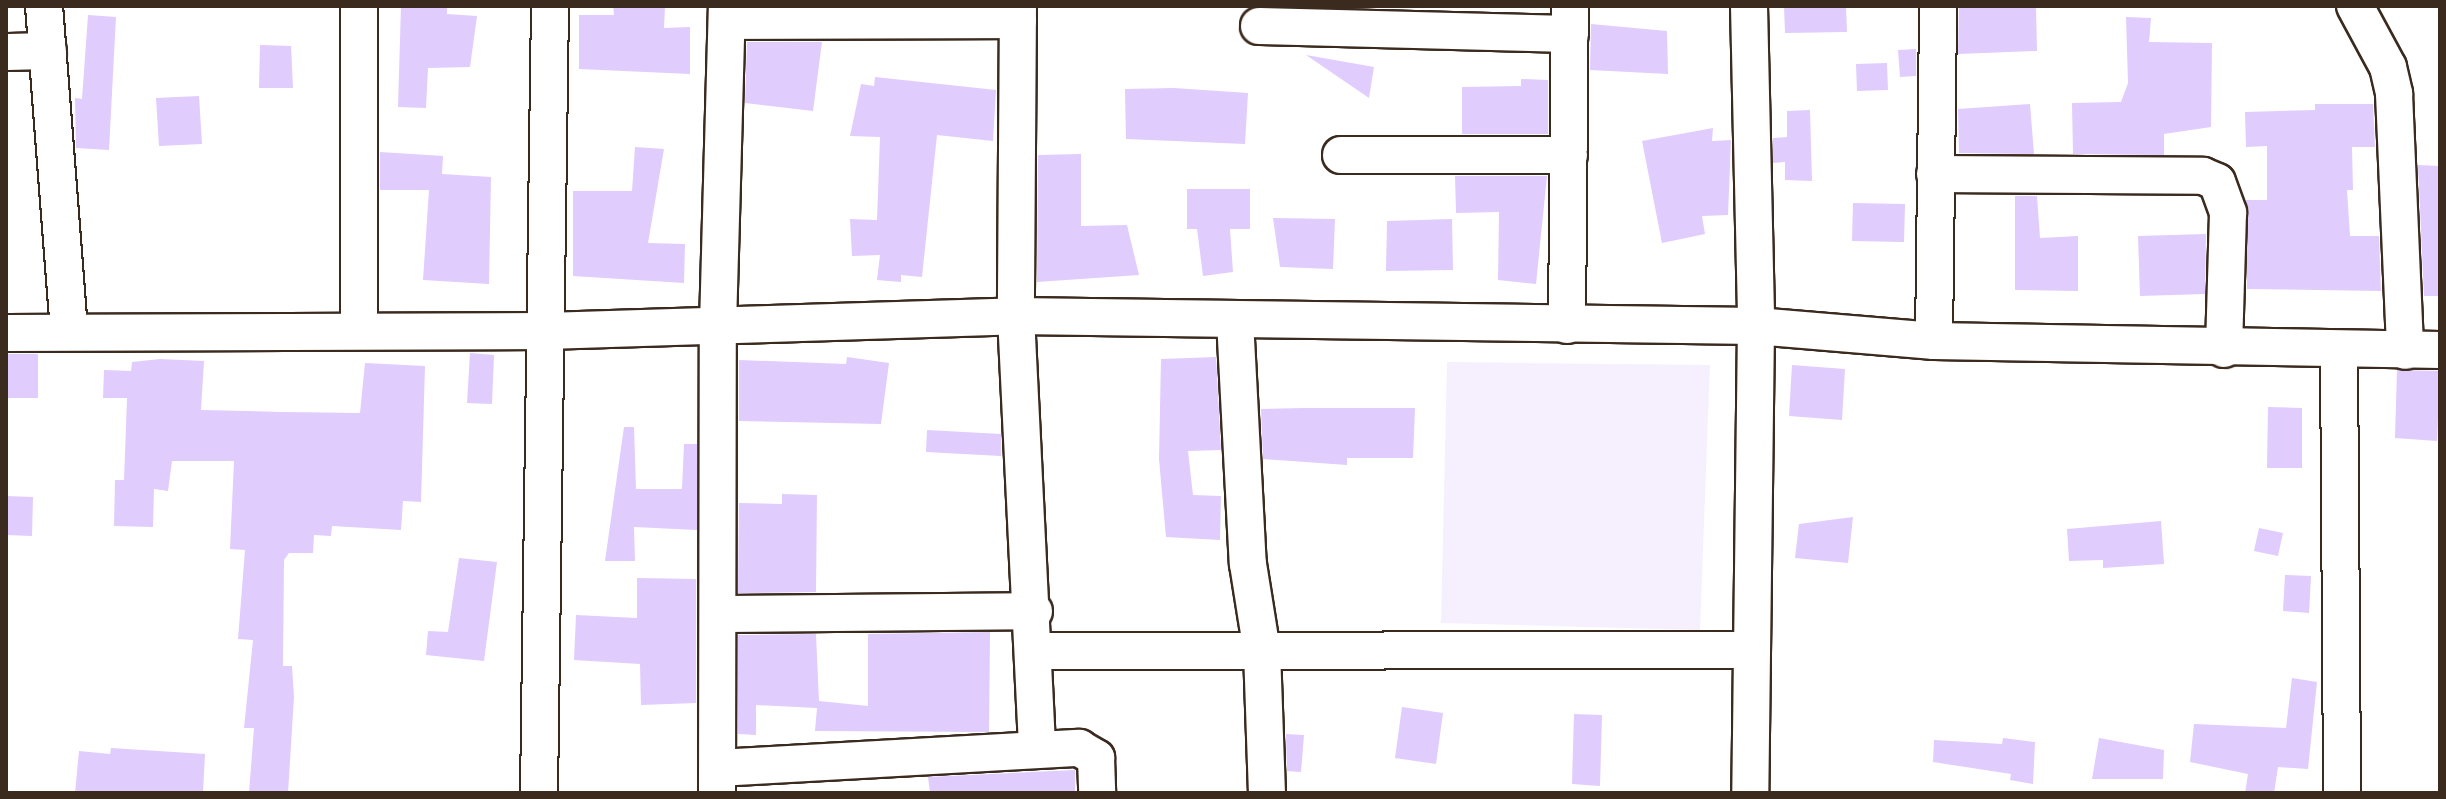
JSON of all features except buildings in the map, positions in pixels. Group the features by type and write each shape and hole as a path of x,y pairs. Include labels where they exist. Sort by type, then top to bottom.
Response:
{"street":[{"path":"44,6 69,332"},
{"path":"359,6 359,327"},
{"path":"539,793 550,6"},
{"path":"1749,6 1756,326 1750,793"},
{"path":"1934,341 1938,6"},
{"path":"6,333 359,327 546,331 1016,316 1756,326 1934,341 2339,353 2423,351 2394,94 2388,67 2355,6"},
{"path":"1037,747 1034,611 1016,316 1018,13 727,14 718,325 718,780 1037,747 1090,751 1096,758 1097,793"},
{"path":"1259,26 1570,20 1567,325"},
{"path":"6,52 48,51"},
{"path":"1341,155 1569,155"},
{"path":"1935,174 2203,176 2217,182 2228,213 2224,349"},
{"path":"1235,320 1248,564 1262,651 1267,793"},
{"path":"2339,353 2342,793"},
{"path":"718,614 1034,611"},
{"path":"1035,651 1752,650"}],"shaded area":[{"path":"1447,362 1710,365 1700,630 1441,623"}]}
